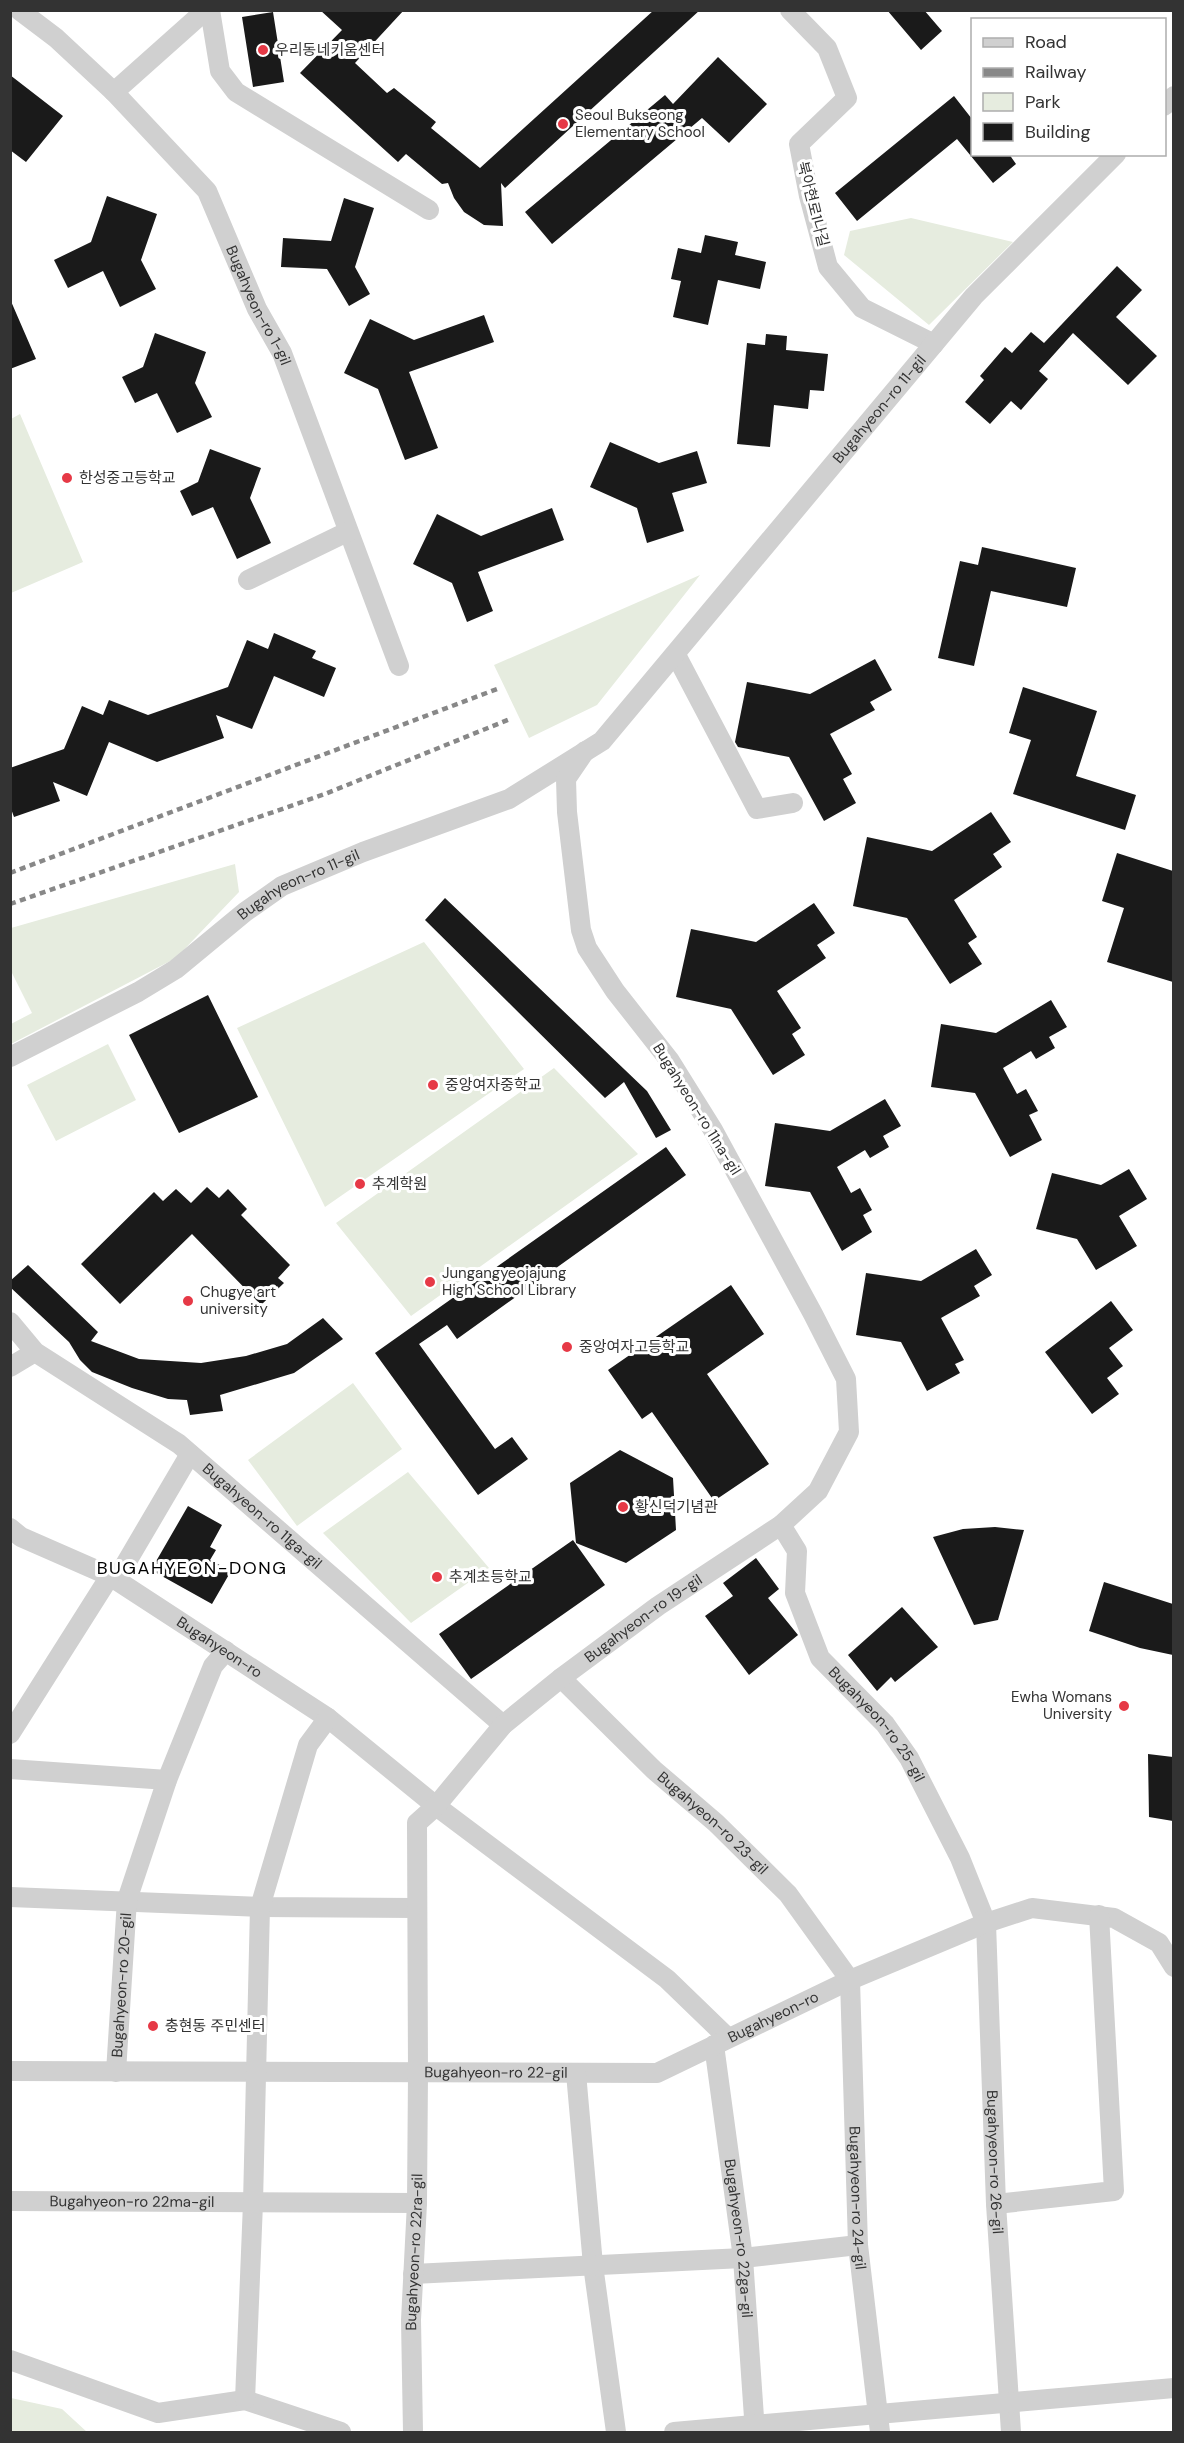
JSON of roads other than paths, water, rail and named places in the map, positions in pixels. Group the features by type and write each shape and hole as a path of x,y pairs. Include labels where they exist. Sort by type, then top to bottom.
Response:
{"street":[{"name":"Bugahyeon-ro 1-gil","path":"19,10 56,38 114,92 207,191 257,309 282,353 399,666"},
{"path":"114,92 208,10 220,71 236,92 429,210"},
{"name":"북아현로1나길","path":"790,10 827,48 847,98 799,144 809,196 828,267 862,308 934,345"},
{"name":"Bugahyeon-ro 11-gil","path":"10,1057 138,992 176,969 245,912 282,886 363,852 509,799 602,741 974,296 1114,156"},
{"path":"248,580 347,532"},
{"path":"676,655 757,809 793,803"},
{"name":"Bugahyeon-ro 11na-gil","path":"585,751 566,779 567,812 581,930 587,948 615,991 670,1061 747,1190 846,1379 849,1432"},
{"name":"Bugahyeon-ro 11ga-gil","path":"10,1322 35,1352 190,1454 503,1725"},
{"path":"10,1367 35,1352"},
{"name":"Bugahyeon-ro 19-gil","path":"436,1806 503,1725 561,1678 658,1606 781,1525 818,1491 849,1432"},
{"path":"10,1734 113,1578 190,1454"},
{"name":"Bugahyeon-ro 25-gil","path":"781,1525 797,1551 795,1593 820,1658 885,1724 909,1758 960,1858 986,1923"},
{"name":"Bugahyeon-ro","path":"10,1528 21,1537 113,1578 328,1718 436,1806 667,1979 721,2042 850,1980 986,1923 1032,1908 1114,1918 1159,1942 1173,1967"},
{"path":"127,1900 167,1780 213,1666 226,1651"},
{"name":"Bugahyeon-ro 23-gil","path":"561,1678 654,1770 716,1823 788,1894 850,1980"},
{"path":"245,2400 253,2203 260,1907 308,1745 328,1718"},
{"path":"10,1769 167,1780"},
{"path":"418,2073 417,1823 436,1806"},
{"name":"Bugahyeon-ro 20-gil","path":"10,1898 127,1900 260,1907 416,1908"},
{"name":"Bugahyeon-ro 20-gil","path":"116,2072 127,1900"},
{"path":"996,2204 1114,2191 1099,1916"},
{"name":"Bugahyeon-ro 26-gil","path":"986,1923 996,2204 1011,2433"},
{"name":"Bugahyeon-ro 24-gil","path":"850,1980 858,2245 878,2423"},
{"name":"Bugahyeon-ro 22-gil","path":"10,2071 657,2073 721,2042"},
{"name":"Bugahyeon-ro 22ga-gil","path":"721,2042 743,2258 755,2429"},
{"name":"Bugahyeon-ro 22ra-gil","path":"413,2433 411,2320 417,2203 418,2073"},
{"path":"576,2073 593,2265 616,2433"},
{"name":"Bugahyeon-ro 22ma-gil","path":"10,2201 417,2203"},
{"path":"413,2274 743,2258 858,2245"},
{"path":"10,2360 158,2413 245,2400 341,2433"},
{"path":"674,2433 878,2423 1009,2401 1173,2388"}],"railway":[{"path":"10,873 497,689"},
{"path":"10,904 325,794 510,719"}],"place":[{"name":"우리동네키움센터","path":"263,50"},
{"name":"Seoul Bukseong Elementary School","path":"563,124"},
{"name":"한성중고등학교","path":"67,478"},
{"name":"중앙여자중학교","path":"433,1085"},
{"name":"추계학원","path":"360,1184"},
{"name":"Jungangyeojajung High School Library","path":"430,1282"},
{"name":"Chugye art university","path":"188,1301"},
{"name":"중앙여자고등학교","path":"567,1347"},
{"name":"황신덕기념관","path":"623,1507"},
{"name":"추계초등학교","path":"437,1577"},
{"name":"Ewha Womans University","path":"1124,1706"},
{"name":"충현동 주민센터","path":"153,2026"}],"district":[{"name":"BUGAHYEON-DONG","path":"192,1568"}]}
